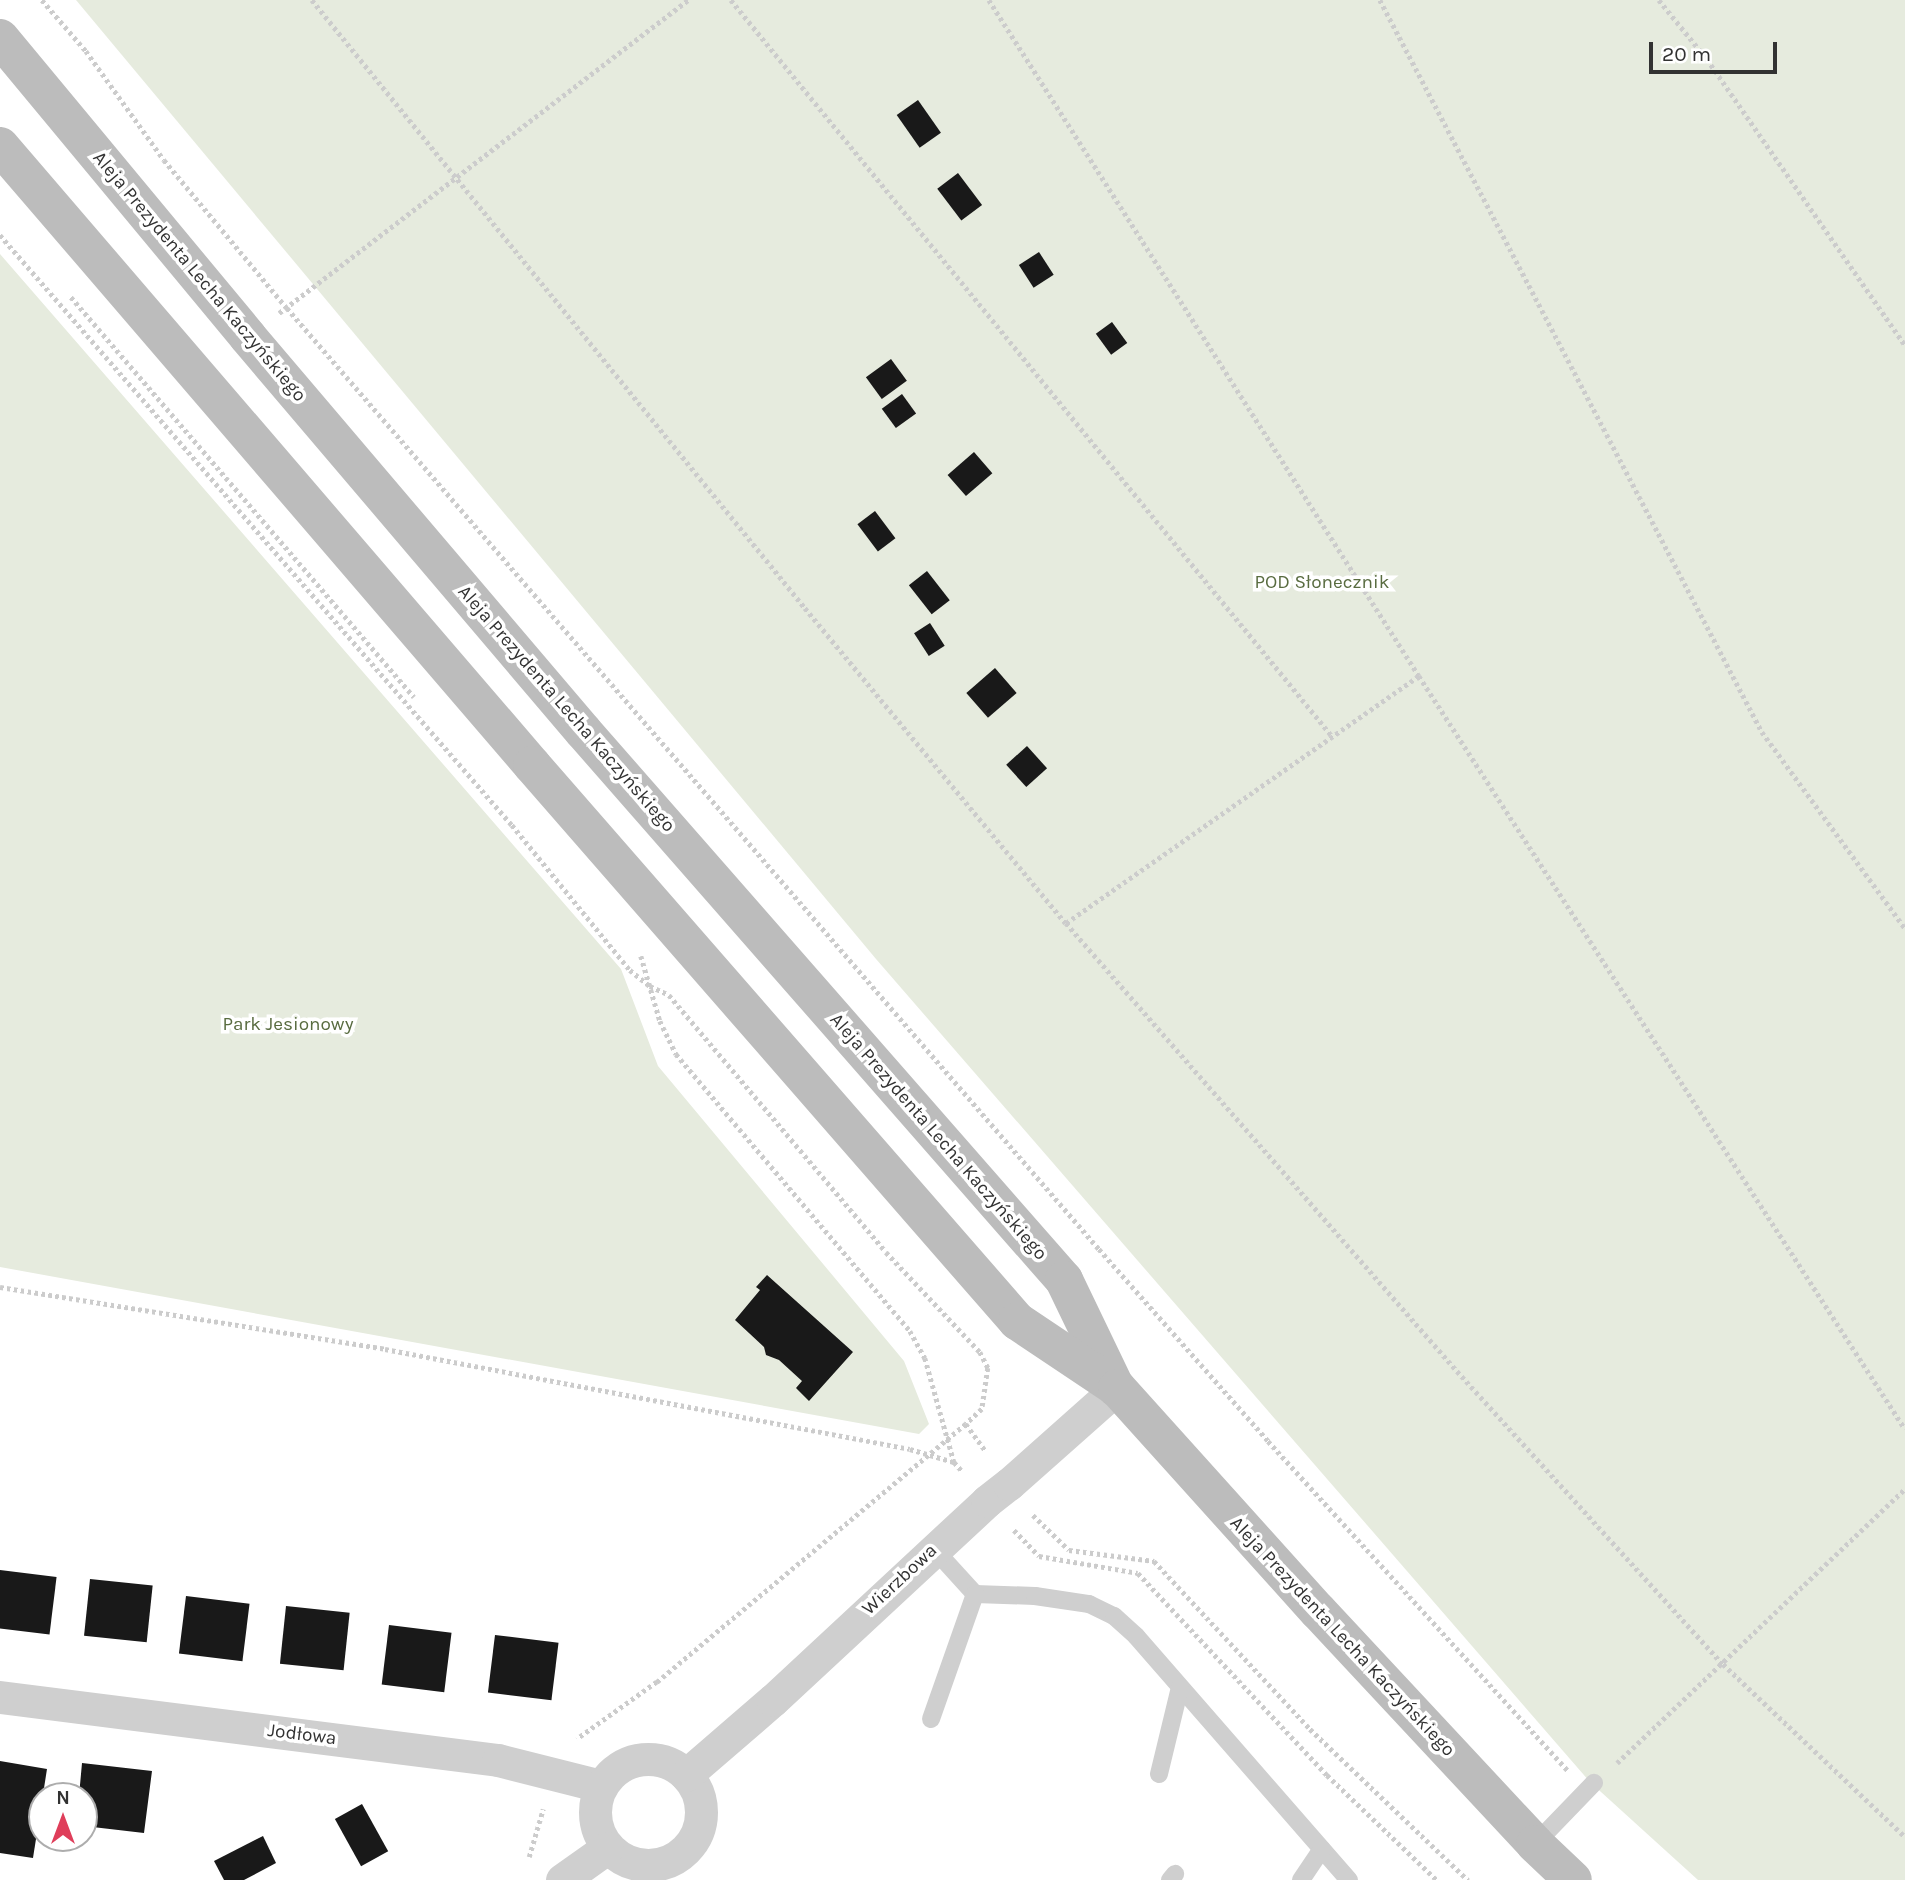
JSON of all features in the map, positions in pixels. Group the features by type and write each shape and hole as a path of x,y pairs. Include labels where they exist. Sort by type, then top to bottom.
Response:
{"main road":[{"name":"Aleja Prezydenta Lecha Kaczyńskiego","path":"0,38 248,337 583,731 1064,1280 1116,1388"},
{"name":"Aleja Prezydenta Lecha Kaczyńskiego","path":"0,146 523,754 1017,1321 1116,1388 1224,1510 1535,1844 1573,1880"}],"street":[{"name":"Wierzbowa","path":"686,1775 773,1700 934,1549 1116,1388"},
{"name":"Jodłowa","path":"0,1697 498,1760 553,1771 601,1786"},
{"path":"641,1759 665,1762 686,1775 696,1791 701,1810 693,1838 676,1870 656,1865 638,1865 607,1848 597,1829 595,1807 601,1786 618,1768 641,1759"},
{"path":"562,1880 607,1848"}],"lane":[{"path":"934,1549 975,1594 1035,1596 1089,1604 1114,1616 1136,1636 1349,1880"},
{"path":"931,1719 975,1594"},
{"path":"1159,1774 1180,1687"},
{"path":"1535,1844 1595,1782"},
{"path":"1301,1880 1322,1849"}],"path":[{"path":"42,0 86,51 164,160 287,308 1099,1249 1268,1441 1595,1782 1724,1664 1905,1489"},
{"path":"312,0 455,180 1066,923 1457,1371 1724,1664 1905,1837"},
{"path":"248,337 688,0"},
{"path":"731,0 1332,736"},
{"path":"989,0 1419,676 1905,1429"},
{"path":"1380,0 1762,732 1905,928"},
{"path":"1659,0 1707,59 1905,345"},
{"path":"0,235 503,815 631,970 650,986 669,995 886,1252 980,1352 988,1368 982,1409 966,1424 657,1682 575,1740 553,1771 527,1866"},
{"path":"63,288 424,707"},
{"path":"1066,923 1419,676"},
{"path":"641,954 660,1021 676,1054 911,1331 925,1358 949,1436 954,1462"},
{"path":"0,1287 386,1349 927,1454 954,1462 1031,1513 1069,1550 1154,1561 1310,1729 1468,1880"},
{"path":"966,1424 998,1493 1038,1556 1138,1573 1327,1775 1437,1880"}],"green space":[{"name":"POD Słonecznik","path":"76,0 1905,0 1905,1880 1698,1880 1590,1782 876,959"},
{"name":"Park Jesionowy","path":"0,254 621,969 658,1066 904,1361 929,1424 919,1434 0,1267"}],"building":[{"path":"918,100 941,133 920,148 897,115"},
{"path":"958,173 982,205 961,221 937,189"},
{"path":"1039,252 1054,275 1034,288 1019,265"},
{"path":"1112,322 1127,343 1111,355 1096,334"},
{"path":"891,359 907,381 882,399 866,377"},
{"path":"902,394 916,413 896,428 882,409"},
{"path":"974,452 992,473 966,496 948,475"},
{"path":"875,511 895,538 878,551 857,524"},
{"path":"927,571 950,600 932,614 909,585"},
{"path":"930,623 945,646 929,656 914,633"},
{"path":"995,668 1017,693 988,718 966,693"},
{"path":"1027,746 1047,768 1026,787 1006,765"},
{"path":"767,1275 853,1352 809,1401 796,1388 802,1381 779,1360 766,1355 764,1347 735,1320 760,1290 756,1287"},
{"path":"0,1570 57,1577 50,1635 0,1628"},
{"path":"90,1579 153,1586 147,1642 84,1636"},
{"path":"186,1596 250,1604 242,1661 179,1654"},
{"path":"286,1606 350,1613 344,1670 280,1664"},
{"path":"389,1625 452,1633 444,1692 382,1685"},
{"path":"495,1635 559,1643 551,1700 488,1693"},
{"path":"0,1761 47,1769 45,1782 28,1782 28,1852 34,1852 33,1858 0,1853"},
{"path":"82,1763 152,1771 144,1833 98,1828 98,1782 80,1782"},
{"path":"362,1804 388,1851 361,1866 335,1819"},
{"path":"263,1836 276,1863 244,1880 224,1880 214,1861"}]}
